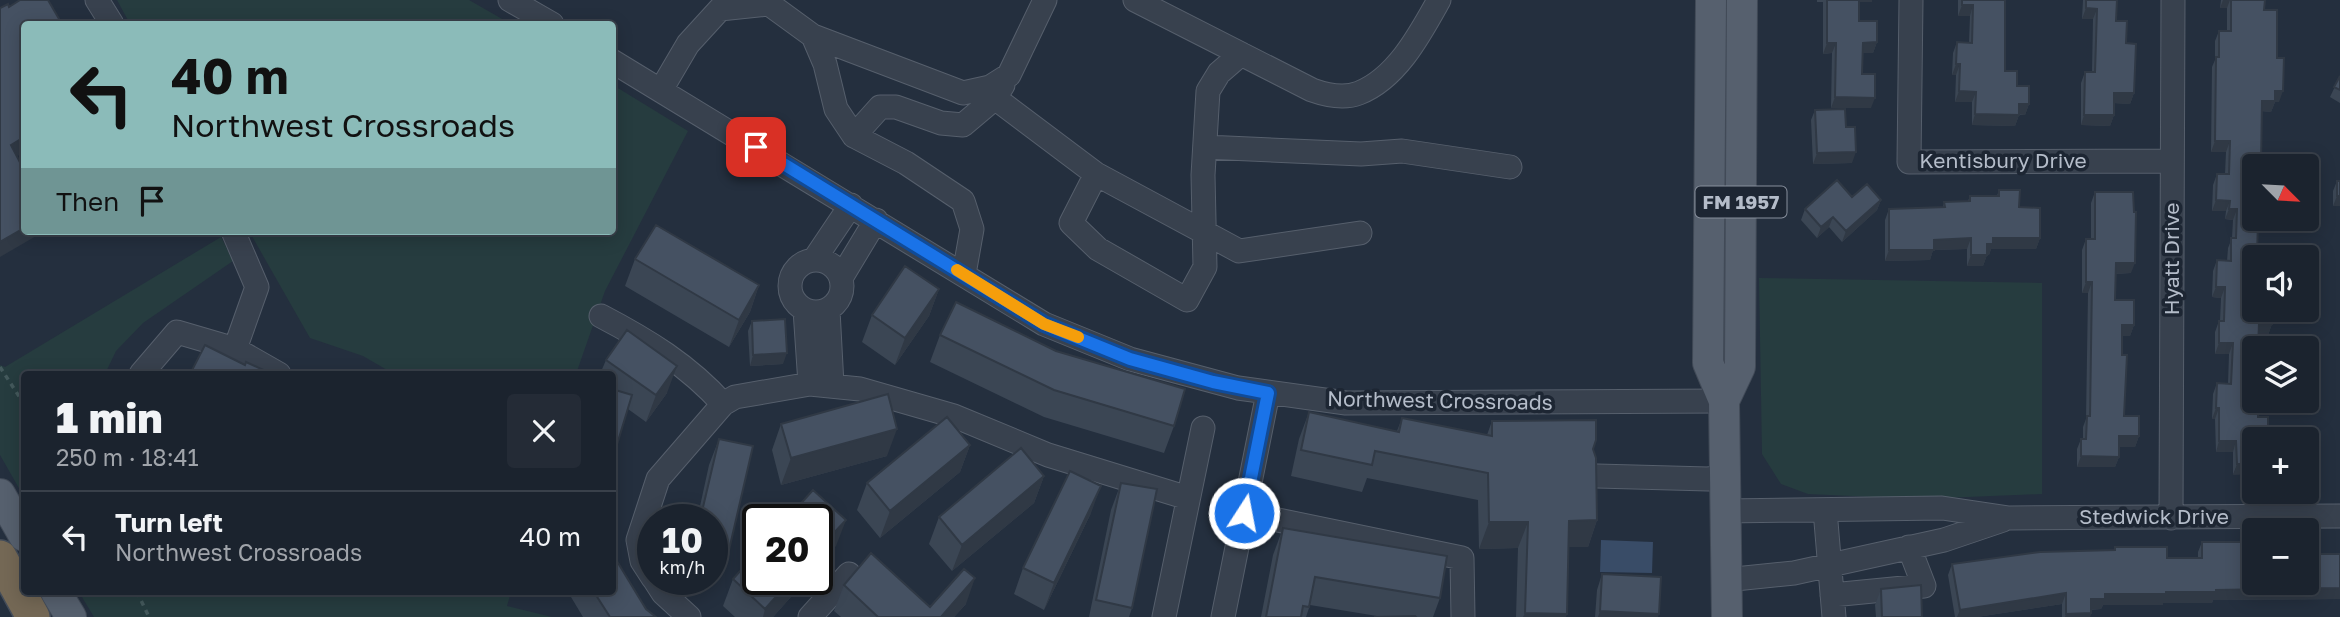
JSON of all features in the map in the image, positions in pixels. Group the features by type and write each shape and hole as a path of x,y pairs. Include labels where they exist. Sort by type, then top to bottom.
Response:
{"highway":[{"path":"0,558 33,617"}],"main road":[{"name":"FM 1957","path":"1711,0 1708,363 1724,401 1727,617"},
{"name":"FM 1957","path":"1724,401 1740,367 1742,0"},
{"path":"0,494 21,531"},
{"path":"59,595 71,617"}],"street":[{"path":"97,0 110,21"},
{"path":"510,0 547,21"},
{"path":"854,136 880,107 896,107 941,123 963,125 995,98 1045,0"},
{"path":"1135,0 1312,90 1330,96 1357,94 1377,84 1412,48 1439,0"},
{"name":"Kentisbury Drive","path":"1911,0 1909,162 2172,161"},
{"name":"Hyatt Drive","path":"2171,518 2173,0"},
{"path":"661,90 688,44 720,9 769,4 814,36 963,93 990,87 1009,75"},
{"path":"814,36 825,64 836,109 854,136 906,163 963,201 972,229 964,274"},
{"path":"1096,174 1071,223 1098,249 1187,300 1205,267 1203,231 1208,91 1219,73 1241,54"},
{"name":"Northwest Crossroads","path":"616,63 1044,324 1130,359 1213,382 1268,393 1346,403 1724,401"},
{"path":"995,98 1096,174 1240,251 1360,233"},
{"path":"1205,147 1361,154 1402,151 1510,167"},
{"path":"816,310 792,297 790,285 798,267 814,260 851,205"},
{"path":"816,310 840,297 841,278 876,220"},
{"path":"235,235 257,287 235,349"},
{"path":"814,260 831,264 841,278"},
{"path":"816,310 821,385"},
{"path":"601,316 655,346 695,374 723,404"},
{"path":"144,371 177,332 235,349 274,371"},
{"path":"650,504 658,479 723,404 735,397 821,385 860,388 924,406 1048,456 1188,498"},
{"path":"1223,617 1268,393"},
{"path":"1164,617 1203,428"},
{"path":"1597,476 1708,479 1724,477"},
{"name":"Stedwick Drive","path":"1724,511 1942,508 2009,518 2340,516"},
{"path":"1825,510 1833,606 1924,586 1909,547"},
{"path":"1244,513 1462,558 1463,617"},
{"name":"Stedwick Drive","path":"1726,580 1794,573 1944,540 2009,518"},
{"path":"810,617 849,574"},
{"path":"665,595 689,617"}],"path":[{"path":"0,368 21,400"},
{"path":"138,595 149,617"}],"green space":[{"path":"117,0 469,0 506,21 128,21"},
{"path":"616,87 688,131 605,291 577,371 389,371 363,356 310,338 251,235 616,235"},
{"path":"221,237 233,261 143,323 116,351 106,371 21,371 21,492 0,455 0,365 5,367"},
{"path":"1759,278 2042,283 2042,494 1918,499 1808,494 1781,484 1762,454"},
{"path":"81,595 510,595 507,606 552,617 94,617"}],"water":[{"path":"1601,540 1653,542 1652,573 1600,572"}],"building":[{"path":"20,0 48,0 60,21 21,21 21,139 11,145 21,164 21,230 0,242 0,8 8,4 9,7"},
{"path":"1827,0 1859,0 1859,21 1877,21 1877,42 1863,43 1862,74 1875,74 1875,98 1835,97 1836,43 1827,43"},
{"path":"1962,0 2005,0 2005,71 2017,71 2017,86 2029,86 2029,104 2019,104 2019,115 1975,114 1976,92 1959,91 1960,64 1956,64 1957,42 1972,43 1973,5 1962,5"},
{"path":"2086,0 2117,0 2116,21 2127,21 2126,43 2136,44 2134,93 2114,93 2114,115 2084,115 2085,72 2095,72 2097,9 2086,8"},
{"path":"2231,0 2265,0 2264,10 2277,10 2277,58 2284,58 2283,91 2275,91 2275,101 2262,101 2261,154 2242,154 2242,231 2258,231 2257,245 2242,245 2242,322 2272,324 2259,324 2258,336 2242,336 2242,413 2258,413 2258,417 2268,417 2268,427 2242,427 2242,464 2237,464 2236,441 2219,441 2219,408 2216,408 2217,383 2231,384 2233,343 2219,343 2219,321 2224,321 2225,287 2216,287 2217,260 2231,261 2231,238 2236,238 2237,209 2229,209 2230,201 2216,200 2217,174 2229,174 2230,141 2215,141 2219,31 2231,31"},
{"path":"2340,76 2340,90 2334,87"},
{"path":"1845,109 1846,127 1855,127 1856,152 1817,153 1815,110"},
{"path":"1837,180 1852,197 1867,184 1881,200 1846,231 1833,217 1821,227 1805,209"},
{"path":"2337,181 2340,181 2340,196 2337,196"},
{"path":"1999,190 2020,190 2019,207 2040,208 2040,238 1993,238 1993,244 1987,244 1987,255 1971,255 1971,238 1934,240 1934,250 1889,250 1889,209 1945,207 1944,202 1970,201 1970,196 1999,196"},
{"path":"2095,192 2133,192 2136,212 2135,263 2116,263 2115,300 2134,300 2134,325 2122,325 2122,355 2127,355 2124,416 2139,416 2139,436 2119,436 2119,457 2081,456 2081,439 2086,439 2087,416 2090,416 2092,282 2086,282 2086,239 2095,239"},
{"path":"656,225 759,285 739,320 635,259"},
{"path":"905,266 939,289 905,338 872,315"},
{"path":"956,302 1056,351 1185,389 1174,426 1054,390 940,335"},
{"path":"785,319 787,353 753,355 752,321"},
{"path":"627,330 677,366 656,395 606,360"},
{"path":"205,345 245,365 246,362 266,371 192,371"},
{"path":"616,390 632,395 616,448"},
{"path":"888,394 897,429 791,458 781,424"},
{"path":"1309,412 1399,432 1402,418 1492,436 1492,421 1596,420 1593,449 1596,458 1597,520 1569,521 1567,614 1525,613 1528,522 1489,522 1488,473 1375,451 1372,465 1301,450"},
{"path":"947,417 970,445 890,511 867,483"},
{"path":"719,439 753,446 729,550 728,504 704,504"},
{"path":"1021,448 1044,476 962,545 939,517"},
{"path":"1070,471 1101,486 1054,583 1023,568"},
{"path":"1121,483 1157,489 1132,608 1096,600"},
{"path":"813,490 828,504 800,504"},
{"path":"833,508 846,520 833,534"},
{"path":"1283,528 1447,556 1440,598 1315,577 1309,607 1303,606 1301,617 1266,617"},
{"path":"2202,542 2242,542 2242,590 2105,594 2105,599 2091,599 2091,613 2066,614 2066,593 1960,610 1952,564 2040,552 2115,550 2115,547 2167,547 2167,558 2202,558"},
{"path":"871,553 930,607 964,569 975,578 941,617 878,617 844,585"},
{"path":"2319,554 2340,554 2340,588 2319,588"},
{"path":"616,560 646,609 656,617 610,617 596,595 616,595"},
{"path":"742,569 742,587 733,579"},
{"path":"1602,574 1661,577 1659,614 1600,611"},
{"path":"1921,585 1922,617 1882,617 1881,589"},
{"path":"750,595 778,595 765,609"}],"slow traffic":[{"path":"957,270 1044,324 1078,337"}],"route":[{"path":"756,147 1044,324 1130,359 1213,382 1268,393 1244,513"}]}
